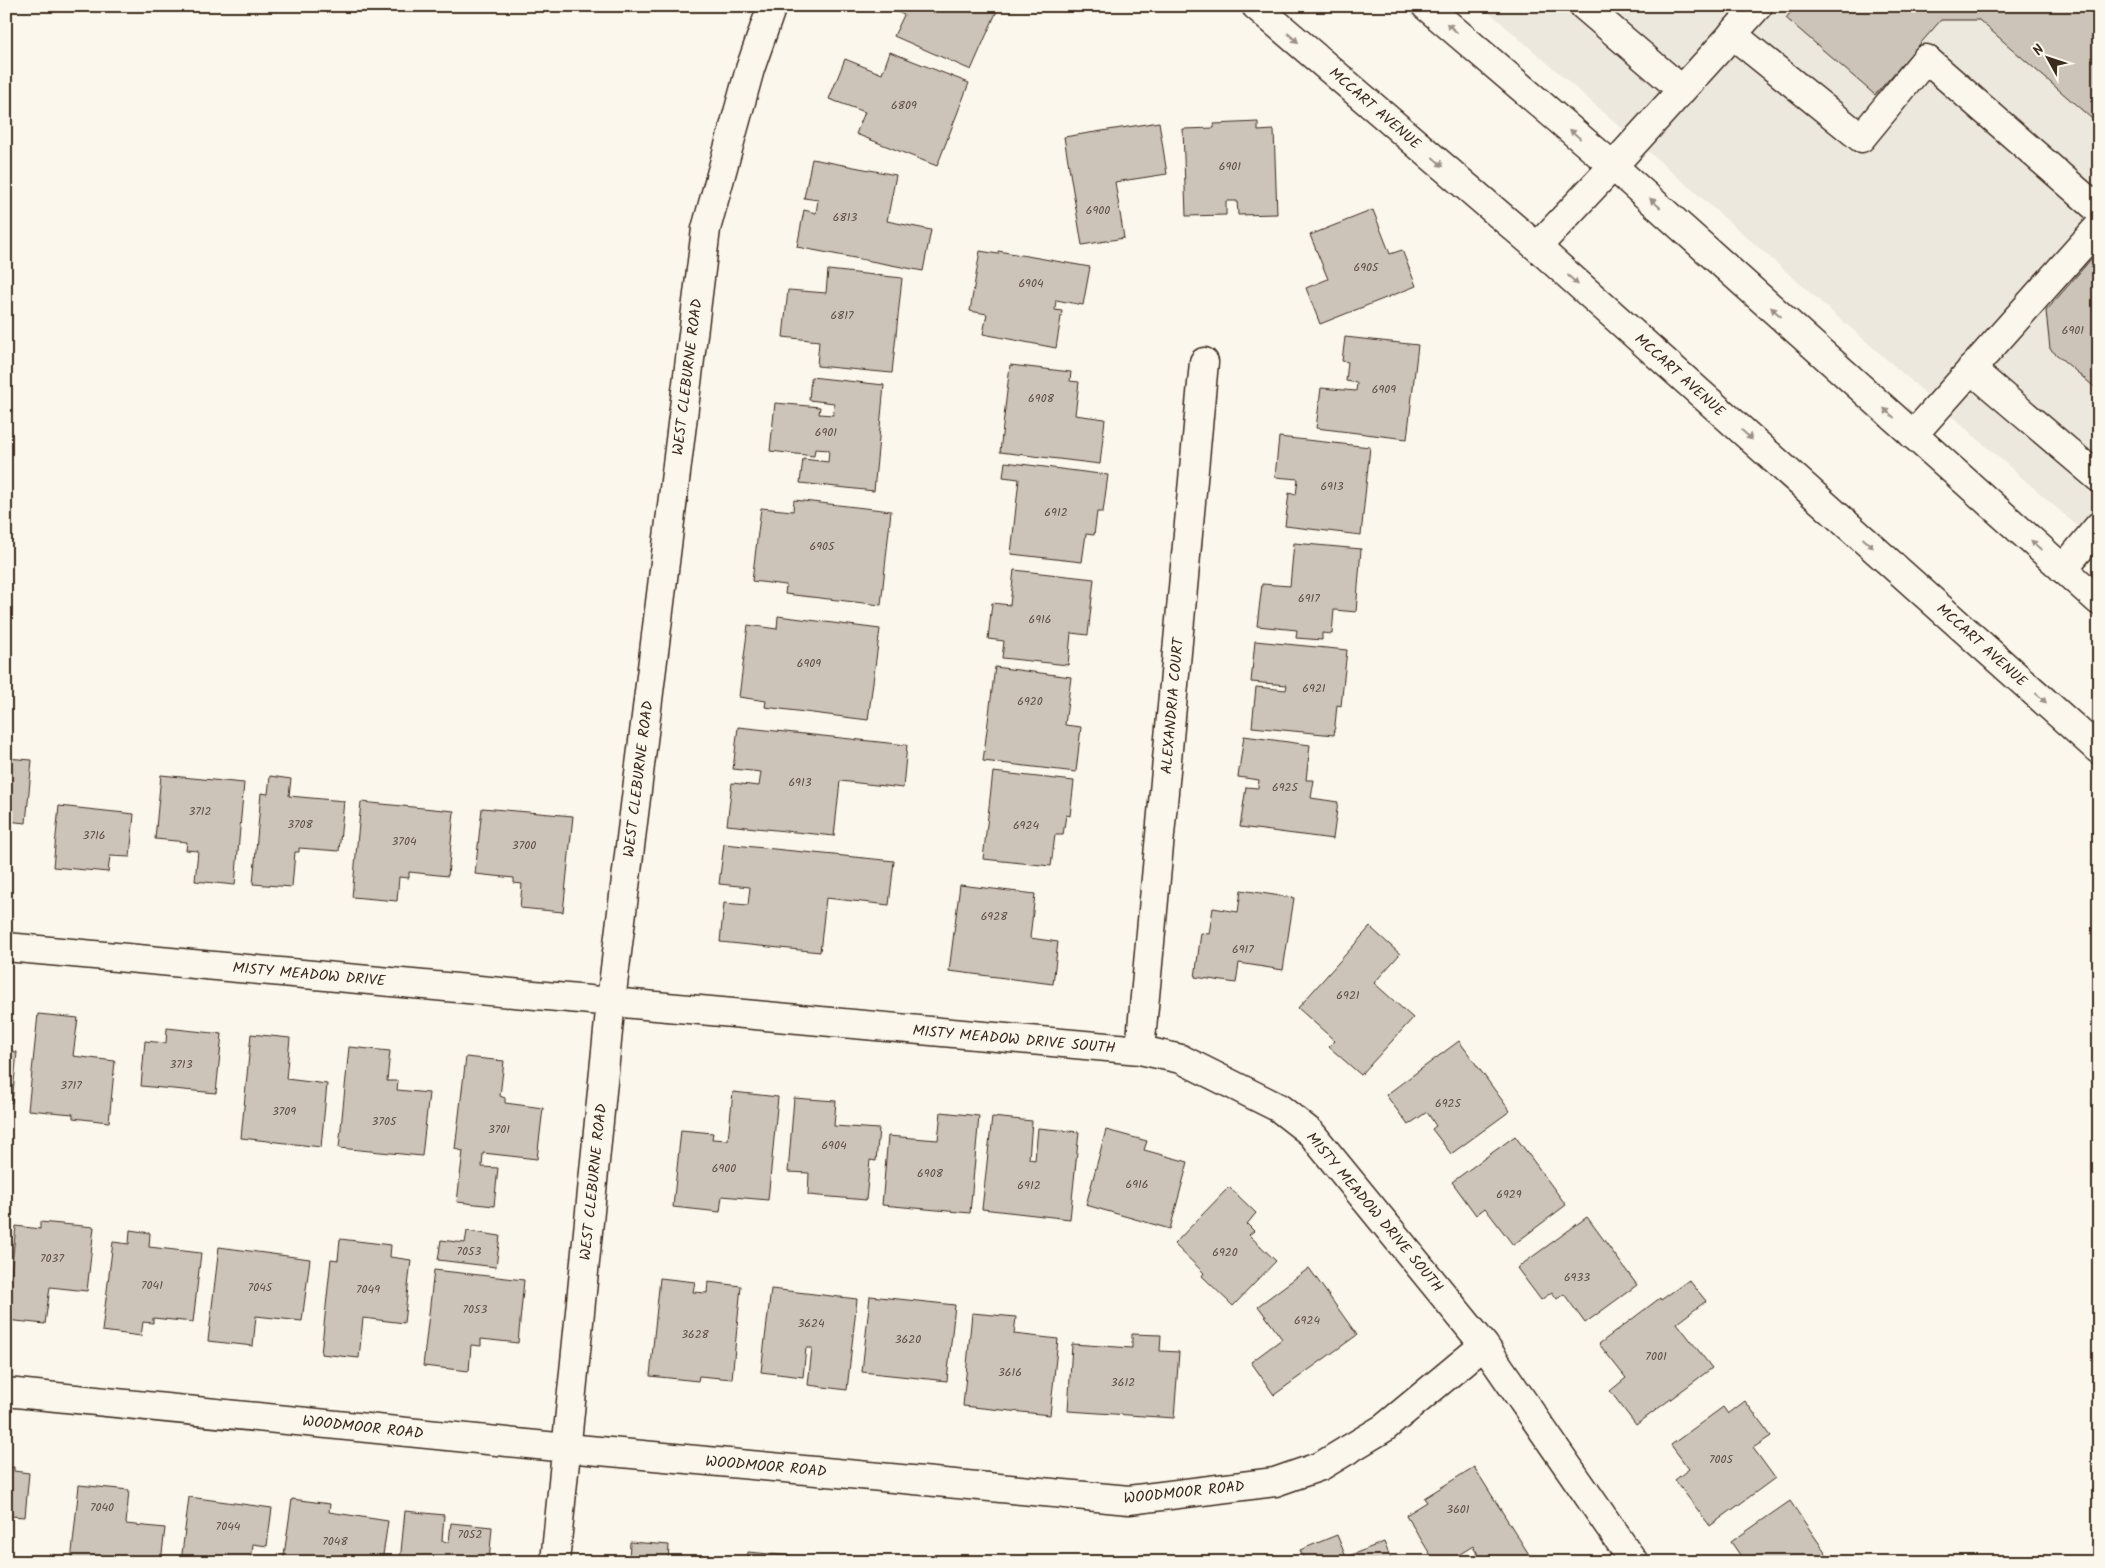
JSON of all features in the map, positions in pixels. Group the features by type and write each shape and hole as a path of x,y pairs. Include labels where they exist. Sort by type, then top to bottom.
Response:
{"street":[{"name":"WEST CLEBURNE ROAD","path":"555,1562 611,1001 706,229 750,70 772,6"},
{"name":"MCCART AVENUE","path":"1256,6 1537,247 2099,750"},
{"path":"1426,6 1612,166 2099,601"},
{"path":"1584,6 1682,90"},
{"path":"1537,247 1682,90 1732,34 1750,9"},
{"path":"1732,34 1861,138 1926,59 2099,210"},
{"path":"1913,435 2099,226"},
{"name":"ALEXANDRIA COURT","path":"1140,1050 1204,362"},
{"path":"1971,369 2099,478"},
{"path":"2063,569 2099,526"},
{"name":"MISTY MEADOW DRIVE","path":"6,947 611,1001"},
{"name":"MISTY MEADOW DRIVE SOUTH","path":"611,1001 1140,1050 1181,1060 1280,1108 1311,1133 1484,1345 1634,1562"},
{"name":"WOODMOOR ROAD","path":"6,1392 567,1448 1129,1500 1275,1482 1321,1466 1384,1428 1484,1345"}],"shaded area":[{"path":"1482,6 2099,6 2099,545"}],"building":[{"path":"884,6 999,6 971,70 894,36 904,15"},
{"path":"1796,6 2099,6 2099,125 1979,20 1941,20 1875,95 1786,18"},
{"path":"890,52 969,83 937,166 856,134 865,112 829,99 845,59 882,74"},
{"path":"1159,122 1167,174 1115,182 1124,238 1082,245 1064,137"},
{"path":"1258,122 1258,131 1274,130 1277,214 1238,215 1237,201 1226,201 1226,215 1186,216 1183,129 1214,128 1214,124"},
{"path":"812,159 896,175 887,221 931,230 923,271 797,247 804,210 816,213 818,200 804,198"},
{"path":"1373,210 1390,254 1402,250 1416,286 1320,324 1306,288 1328,279 1310,235"},
{"path":"2099,250 2099,391 2050,349 2046,311"},
{"path":"980,251 998,254 998,251 1090,267 1083,305 1056,300 1055,310 1062,311 1056,348 983,334 987,314 970,311"},
{"path":"828,270 902,278 892,373 817,366 819,341 783,337 788,290 826,293"},
{"path":"1345,337 1418,345 1407,439 1316,428 1321,388 1356,391 1357,383 1346,381 1348,362 1342,361"},
{"path":"1010,365 1071,372 1070,381 1079,382 1075,415 1105,419 1100,464 1000,452"},
{"path":"811,377 884,385 874,491 800,483 803,459 828,462 829,450 815,449 814,456 770,451 775,403 820,407 819,414 833,415 834,403 809,400"},
{"path":"1279,437 1370,447 1361,535 1285,526 1289,493 1296,495 1298,479 1275,477"},
{"path":"1005,462 1108,475 1103,512 1097,512 1094,535 1086,534 1082,562 1011,554 1019,479 1003,477"},
{"path":"794,500 891,511 881,605 785,594 786,585 752,581 761,508 793,511"},
{"path":"1294,543 1361,549 1356,612 1334,610 1332,634 1322,633 1322,640 1296,638 1297,630 1257,626 1262,584 1290,586"},
{"path":"1014,570 1094,579 1088,635 1071,633 1068,665 1002,658 1004,641 988,639 992,603 1010,605"},
{"path":"778,616 880,629 868,720 765,707 766,701 739,697 748,625 777,629"},
{"path":"1255,641 1347,650 1341,706 1337,705 1334,735 1252,727 1256,687 1286,690 1287,685 1251,682"},
{"path":"995,667 1071,677 1065,725 1081,727 1076,772 983,761"},
{"path":"738,727 907,745 903,788 840,781 834,836 727,825 732,783 759,786 761,772 733,769"},
{"path":"1244,736 1310,745 1306,780 1314,780 1311,798 1338,802 1333,839 1240,827 1246,787 1258,788 1259,780 1238,777"},
{"path":"6,758 32,760 26,823 6,821"},
{"path":"993,772 1074,781 1070,816 1066,815 1063,835 1055,835 1051,866 983,859"},
{"path":"161,775 244,783 235,885 195,881 198,851 186,850 187,842 155,839"},
{"path":"270,776 291,779 289,796 344,801 339,851 299,848 299,852 295,852 292,887 253,884 261,793 268,794"},
{"path":"361,802 454,811 448,876 409,872 409,878 399,877 397,901 352,897"},
{"path":"59,806 134,814 130,857 110,856 108,872 53,867"},
{"path":"482,808 573,816 563,912 520,908 522,884 514,883 514,878 475,874"},
{"path":"724,844 894,861 889,905 826,898 820,952 720,942 724,903 748,905 750,887 719,884"},
{"path":"960,885 1035,894 1030,938 1058,942 1053,984 949,971"},
{"path":"1241,890 1294,898 1283,970 1239,963 1236,983 1195,977 1201,933 1209,934 1213,908 1238,912"},
{"path":"1370,927 1400,954 1374,983 1413,1018 1361,1075 1329,1047 1335,1041 1298,1008"},
{"path":"38,1014 78,1018 73,1056 115,1061 109,1122 73,1118 73,1114 28,1110"},
{"path":"167,1028 222,1034 216,1093 141,1086 145,1041 166,1043"},
{"path":"251,1034 290,1038 286,1079 327,1084 321,1147 241,1138"},
{"path":"1459,1041 1510,1111 1451,1154 1432,1129 1436,1126 1427,1112 1408,1125 1386,1095"},
{"path":"349,1047 390,1051 387,1081 398,1081 397,1090 429,1093 422,1156 339,1148"},
{"path":"6,1051 17,1052 12,1103 6,1102"},
{"path":"466,1057 504,1061 500,1096 505,1098 505,1103 543,1108 537,1159 483,1153 482,1167 498,1168 494,1206 457,1202 463,1151 455,1149"},
{"path":"733,1092 778,1097 768,1200 722,1196 720,1212 673,1207 681,1130 713,1133 712,1139 728,1140"},
{"path":"794,1098 836,1101 834,1126 879,1129 876,1161 870,1160 866,1200 808,1195 809,1173 788,1172"},
{"path":"941,1112 979,1116 970,1213 882,1205 888,1136 938,1140"},
{"path":"992,1117 1032,1121 1029,1159 1035,1160 1038,1128 1079,1132 1070,1219 982,1209"},
{"path":"1106,1130 1147,1141 1144,1150 1188,1162 1170,1229 1086,1205"},
{"path":"1515,1136 1566,1205 1513,1245 1485,1208 1476,1215 1452,1182"},
{"path":"1229,1187 1256,1213 1247,1224 1254,1231 1249,1235 1276,1261 1233,1306 1202,1276 1204,1273 1174,1244"},
{"path":"1587,1217 1637,1285 1585,1323 1564,1294 1557,1299 1552,1292 1541,1300 1517,1268"},
{"path":"40,1222 94,1227 87,1291 50,1287 45,1324 6,1320 16,1226 40,1229"},
{"path":"130,1230 150,1233 149,1247 201,1253 193,1322 153,1318 153,1323 143,1322 141,1336 102,1331 113,1242 129,1244"},
{"path":"467,1231 500,1236 496,1267 438,1260 441,1240 465,1243"},
{"path":"340,1239 391,1245 390,1257 411,1260 404,1323 363,1318 359,1358 321,1354 331,1259 338,1260"},
{"path":"219,1247 310,1259 302,1321 256,1316 253,1346 208,1341"},
{"path":"1309,1268 1357,1335 1274,1395 1251,1362 1282,1339 1258,1306"},
{"path":"434,1270 524,1280 518,1343 481,1339 481,1346 471,1345 469,1371 423,1366"},
{"path":"660,1278 695,1282 693,1292 707,1293 708,1282 741,1286 732,1379 699,1376 698,1381 650,1376"},
{"path":"1689,1280 1706,1301 1677,1323 1712,1368 1636,1425 1610,1391 1626,1378 1599,1344 1660,1298 1661,1300"},
{"path":"771,1289 857,1299 847,1390 808,1385 812,1348 806,1348 803,1377 761,1372"},
{"path":"870,1296 955,1305 947,1381 862,1372"},
{"path":"972,1313 1016,1317 1014,1334 1058,1339 1050,1415 963,1406"},
{"path":"1132,1334 1161,1335 1160,1351 1179,1352 1174,1418 1068,1411 1072,1344 1132,1348"},
{"path":"1745,1401 1771,1436 1753,1448 1775,1478 1710,1526 1675,1480 1689,1469 1671,1445 1723,1407 1728,1414"},
{"path":"6,1467 14,1467 14,1471 29,1473 25,1517 10,1516 6,1557"},
{"path":"1474,1467 1530,1556 1520,1562 1483,1562 1473,1546 1447,1562 1435,1562 1406,1515 1427,1502 1424,1498"},
{"path":"79,1485 129,1490 126,1524 165,1528 161,1562 71,1562"},
{"path":"189,1497 272,1508 267,1546 253,1544 251,1562 181,1562"},
{"path":"292,1499 330,1504 329,1512 388,1521 382,1562 283,1562"},
{"path":"1790,1501 1832,1562 1745,1562 1731,1542"},
{"path":"405,1511 444,1515 442,1541 449,1542 451,1523 492,1527 489,1562 400,1562"},
{"path":"1337,1535 1346,1557 1384,1542 1392,1562 1305,1562 1300,1550"},
{"path":"630,1542 669,1545 668,1562 629,1562"},
{"path":"748,1552 791,1556 790,1562 747,1562"}]}
